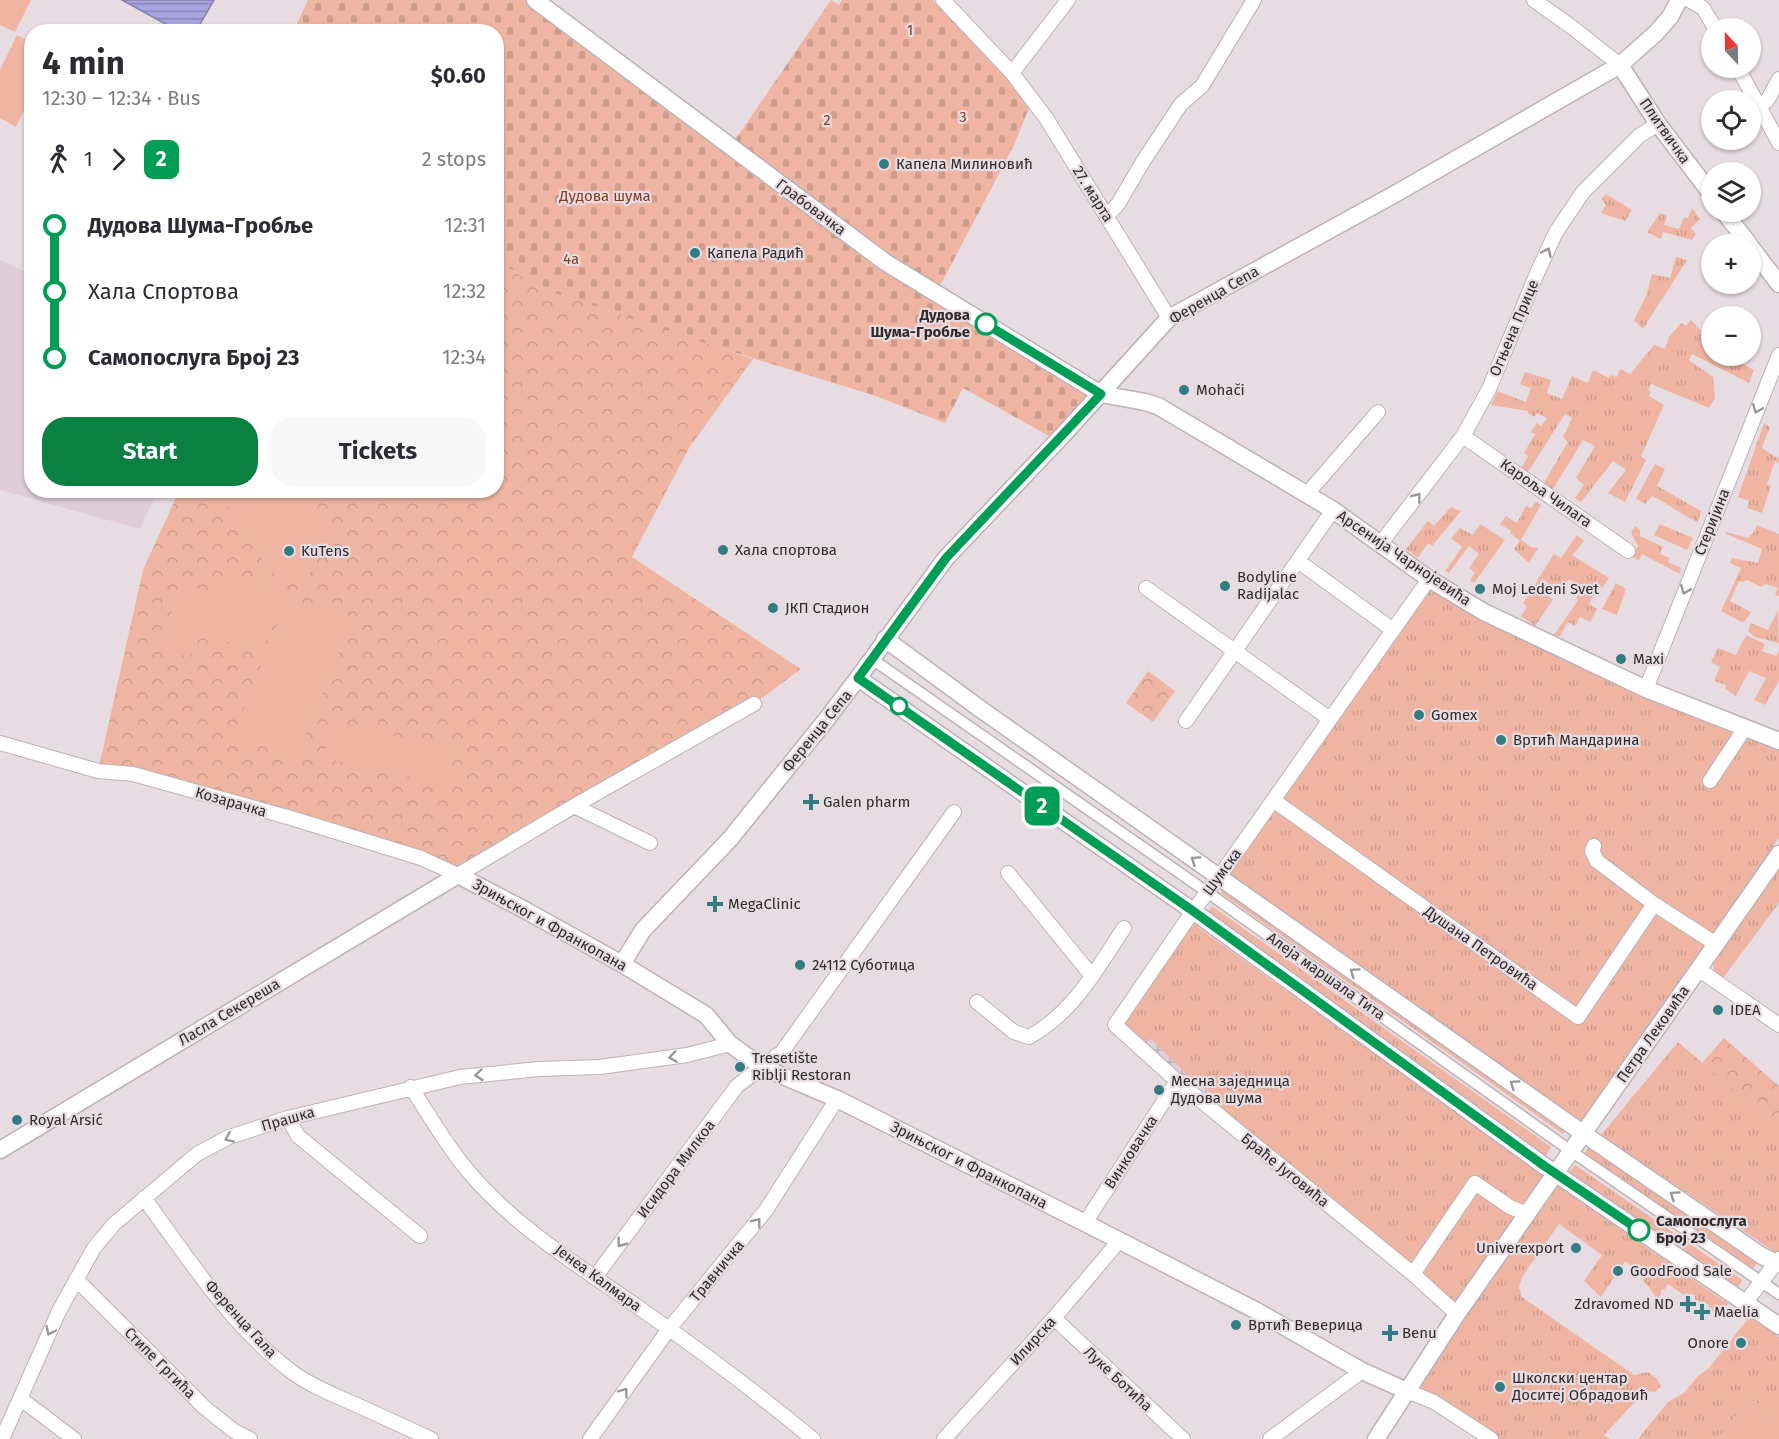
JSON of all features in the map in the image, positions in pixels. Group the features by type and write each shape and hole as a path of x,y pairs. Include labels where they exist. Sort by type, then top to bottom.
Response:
{"street":[{"name":"Грабовачка","path":"535,0 885,262 1101,394"},
{"name":"27. марта","path":"943,0 1012,72 1046,118 1169,318"},
{"path":"1012,72 1068,0"},
{"path":"1107,216 1118,204 1143,160 1180,104 1202,86 1254,0"},
{"path":"1534,0 1574,27 1620,65"},
{"name":"Ференца Сепа","path":"622,964 642,930 730,839 858,678 946,558 1101,394 1169,318 1385,200 1620,65 1656,33 1670,17 1679,0"},
{"path":"1689,0 1703,8 1709,18"},
{"name":"Плитвичка","path":"1620,65 1658,123 1701,180"},
{"path":"1761,105 1767,102 1779,80"},
{"path":"1761,107 1779,143"},
{"name":"Огњена Прице","path":"1381,543 1464,436 1489,389 1556,232 1583,192 1638,136 1658,123"},
{"path":"1732,222 1741,234"},
{"path":"1761,260 1779,284"},
{"name":"Стеријина","path":"1646,689 1779,355"},
{"name":"Арсенија Чарнојевића","path":"1101,394 1158,406 1333,510 1429,579 1484,612 1646,689 1779,741"},
{"path":"1306,495 1378,412"},
{"name":"Кароља Чилага","path":"1464,436 1628,551"},
{"path":"1186,721 1333,510"},
{"path":"1298,561 1393,630"},
{"name":"Шумска","path":"1115,1025 1193,911 1429,579"},
{"path":"1146,588 1330,719"},
{"name":"Алеја маршала Тита","path":"885,639 1584,1134 1762,1256 1778,1262"},
{"name":"Алеја маршала Тита","path":"872,659 1207,892 1571,1151 1779,1294"},
{"name":"Алеја маршала Тита","path":"858,678 1193,911 1556,1173 1779,1326"},
{"path":"458,875 754,704"},
{"path":"1710,781 1745,728"},
{"name":"Козарачка","path":"0,743 98,771 133,774 280,815 421,858 458,875"},
{"name":"Душана Петровића","path":"1273,800 1578,1017 1654,904"},
{"path":"574,806 650,843"},
{"name":"Исидора Милкоа","path":"595,1277 737,1086 782,1052 954,812"},
{"path":"1594,846 1592,851 1597,861 1654,904 1716,944"},
{"name":"Петра Лековића","path":"1376,1439 1457,1314 1779,854"},
{"path":"1008,873 1092,976"},
{"name":"Зрињског и Франкопана","path":"458,875 622,964 706,1015 730,1044 762,1067 837,1099 1085,1223 1254,1310 1362,1371 1434,1402 1491,1439"},
{"name":"Ласла Секереша","path":"0,1150 458,875"},
{"path":"977,1002 1014,1032 1029,1037 1043,1029 1067,1009 1124,928"},
{"path":"1698,969 1779,1025"},
{"name":"Браће Југовића","path":"1115,1025 1177,1081 1413,1274 1457,1314"},
{"name":"Прашка","path":"2,1439 50,1331 94,1248 114,1224 197,1154 229,1137 288,1118 411,1087 460,1077 600,1066 676,1056 730,1044"},
{"name":"Винковачка","path":"1085,1223 1177,1081"},
{"name":"Јенеа Калмара","path":"411,1087 462,1163 497,1201 595,1277 767,1401 813,1439"},
{"name":"Травничка","path":"590,1439 669,1329 766,1210 837,1099"},
{"path":"288,1118 298,1136 420,1236"},
{"path":"1413,1274 1475,1183 1510,1207 1527,1214"},
{"name":"Ференца Гала","path":"144,1198 200,1274 233,1314 265,1348 293,1373 330,1394 431,1439"},
{"name":"Илирска","path":"944,1439 1054,1318 1119,1241"},
{"path":"1745,1303 1778,1262"},
{"name":"Стипе Гргића","path":"76,1279 205,1408 234,1431 250,1439"},
{"name":"Луке Ботића","path":"1054,1318 1183,1439"},
{"path":"1270,1439 1362,1371"},
{"path":"21,1399 74,1439"}],"shaded area":[{"path":"122,0 214,0 200,24 165,24"},
{"path":"0,260 24,271 24,497 0,490"},
{"path":"29,498 154,498 140,529"},
{"path":"1151,1039 1185,1072 1225,1103 1220,1111 1143,1044"}],"green space":[{"path":"0,0 31,0 15,32 0,25"},
{"name":"Дудова шума","path":"308,0 525,0 700,132 1093,395 1058,441 963,388 945,423 873,395 700,342 539,288 504,265 504,24 297,24"},
{"path":"831,0 839,5 842,0 933,0 1002,72 1029,108 1013,147 940,286 887,253 735,140"},
{"path":"17,35 24,38 24,111 16,127 0,118 0,70"},
{"path":"1606,194 1632,210 1625,221 1601,213 1606,205 1601,199"},
{"path":"1692,208 1700,219 1691,228 1696,234 1692,240 1663,232 1661,239 1647,232 1660,213 1667,216 1664,225 1679,229 1684,217 1688,218"},
{"path":"1676,257 1687,260 1643,329 1634,320 1646,296 1652,274 1670,278"},
{"path":"504,265 539,288 753,359 689,448 632,557 801,669 754,704 458,875 421,858 98,771 143,570 176,498 504,498"},
{"path":"1691,320 1701,331 1701,359 1692,354 1689,360 1713,377 1715,398 1709,408 1651,384 1648,390 1651,392 1649,396 1664,405 1641,456 1646,460 1625,502 1608,493 1626,470 1613,461 1581,502 1575,498 1584,485 1576,478 1595,446 1583,440 1553,489 1551,491 1542,486 1568,442 1563,437 1572,418 1565,414 1526,475 1520,471 1528,456 1524,453 1535,434 1531,432 1537,423 1541,426 1547,418 1537,413 1534,417 1528,411 1491,405 1497,391 1526,402 1531,388 1520,384 1525,372 1551,380 1547,393 1562,399 1572,376 1588,383 1593,370 1609,378 1610,375 1617,377 1620,369 1630,374 1654,345 1665,349 1669,337 1681,323 1686,326"},
{"path":"1716,366 1747,366 1754,370 1749,383"},
{"path":"1764,423 1770,427 1762,448 1777,458 1779,457 1779,463 1775,461 1767,484 1771,486 1762,513 1747,508 1749,501 1738,497"},
{"path":"1655,464 1665,469 1657,486 1701,511 1698,522 1652,496 1645,504 1636,498"},
{"name":"KuTens","path":"223,498 307,498 329,532 303,586 270,571"},
{"path":"1536,502 1541,505 1521,540 1531,547 1538,548 1529,563 1514,549 1520,541 1500,524 1506,516 1517,523 1526,506 1531,508"},
{"path":"1451,507 1461,511 1432,546 1428,543 1418,558 1406,549 1428,521 1434,526"},
{"path":"1480,524 1505,540 1474,583 1470,580 1475,573 1469,568 1479,554 1469,546 1449,573 1445,571 1462,547 1451,538 1460,528 1473,535"},
{"path":"1660,524 1693,538 1687,550 1654,535"},
{"path":"1757,525 1779,534 1779,596 1775,595 1778,588 1766,584 1761,587 1747,580 1739,581 1730,601 1751,612 1742,622 1721,611 1741,568 1730,563 1732,558 1758,563 1762,549 1726,534 1726,532 1748,538"},
{"path":"1635,526 1640,530 1640,536 1663,547 1660,554 1669,558 1668,562 1681,568 1680,574 1642,554 1639,560 1632,557 1638,546 1631,533"},
{"path":"1577,535 1584,541 1572,555 1609,578 1602,588 1598,586 1589,604 1597,609 1590,622 1580,617 1575,626 1568,622 1560,636 1554,635 1578,600 1576,598 1583,587 1569,579 1558,592 1543,579 1539,586 1553,600 1535,626 1521,616 1527,607 1523,603 1554,554 1561,558"},
{"path":"227,570 286,594 260,655 201,631 190,658 158,645 183,583 216,596"},
{"path":"1430,583 1779,745 1779,838 1579,1127 1571,1122 1574,1117 1234,877 1229,880 1224,877"},
{"path":"1616,583 1626,589 1617,615 1602,609"},
{"path":"288,597 351,622 296,759 234,734"},
{"path":"1778,610 1779,643 1755,637 1748,631 1751,623 1768,630"},
{"path":"1746,635 1765,644 1762,651 1776,656 1779,651 1779,681 1765,705 1754,700 1766,678 1749,671 1736,696 1725,689 1726,685 1714,681 1720,667 1711,662 1718,648 1736,655"},
{"path":"1148,671 1175,691 1153,722 1126,703"},
{"path":"332,723 455,749 447,785 324,758"},
{"path":"1779,867 1779,903 1723,978 1714,972 1713,961"},
{"path":"1226,886 1569,1126 1563,1134 1221,893"},
{"path":"1212,906 1551,1147 1544,1159 1552,1165 1453,1304 1220,1111 1224,1103 1185,1072 1151,1039 1143,1044 1119,1024 1194,915 1202,921 1199,928 1533,1168 1205,915"},
{"path":"1724,1038 1779,1086 1779,1130 1702,1063"},
{"path":"1678,1042 1779,1129 1779,1252 1773,1253 1772,1250 1601,1135"},
{"path":"1592,1142 1759,1260 1752,1270 1585,1153"},
{"path":"1575,1165 1741,1279 1736,1290 1566,1177"},
{"path":"1555,1184 1724,1301 1729,1296 1733,1297 1720,1315 1710,1309 1708,1304 1695,1301 1695,1295 1686,1293 1684,1295 1668,1284 1665,1289 1661,1290 1657,1299 1639,1271 1625,1261 1601,1297 1584,1281 1602,1255 1559,1224 1522,1277 1519,1287 1522,1297 1634,1375 1648,1372 1657,1379 1661,1386 1655,1392 1645,1391 1604,1435 1610,1439 1500,1439 1439,1399 1414,1388"},
{"path":"1746,1306 1757,1313 1753,1319 1779,1337 1779,1439 1638,1439 1668,1402 1684,1393 1698,1376 1708,1369 1747,1320 1739,1315"},
{"path":"1750,1398 1779,1419 1779,1439 1717,1439"}],"bus line":[{"name":"2","path":"986,324 1101,394 946,558 858,678 1193,911 1543,1165 1639,1230"}],"place":[{"name":"Капела Милиновић","path":"884,164"},
{"name":"Капела Радић","path":"695,253"},
{"name":"Дудова Шума-Гробље","path":"986,324"},
{"name":"Mohači","path":"1184,390"},
{"name":"Хала спортова","path":"723,550"},
{"name":"KuTens","path":"289,551"},
{"name":"Bodyline Radijalac","path":"1225,586"},
{"name":"Moj Ledeni Svet","path":"1480,589"},
{"name":"ЈКП Стадион","path":"773,608"},
{"name":"Maxi","path":"1621,659"},
{"name":"Gomex","path":"1419,715"},
{"name":"Вртић Мандарина","path":"1501,740"},
{"name":"Galen pharm","path":"811,802"},
{"name":"MegaClinic","path":"715,904"},
{"name":"24112 Суботица","path":"800,965"},
{"name":"IDEA","path":"1718,1010"},
{"name":"Tresetište Riblji Restoran","path":"740,1067"},
{"name":"Месна заједница Дудова шума","path":"1159,1090"},
{"name":"Royal Arsić","path":"17,1120"},
{"name":"Самопослуга Број 23","path":"1639,1230"},
{"name":"Univerexport","path":"1576,1248"},
{"name":"GoodFood Sale","path":"1618,1271"},
{"name":"Zdravomed ND","path":"1688,1304"},
{"name":"Maelia","path":"1702,1312"},
{"name":"Вртић Веверица","path":"1236,1325"},
{"name":"Benu","path":"1390,1333"},
{"name":"Onore","path":"1741,1343"},
{"name":"Школски центар Доситеј Обрадовић","path":"1500,1387"}],"park label":[{"name":"1","path":"910,30"},
{"name":"3","path":"963,117"},
{"name":"4a","path":"571,259"}]}
